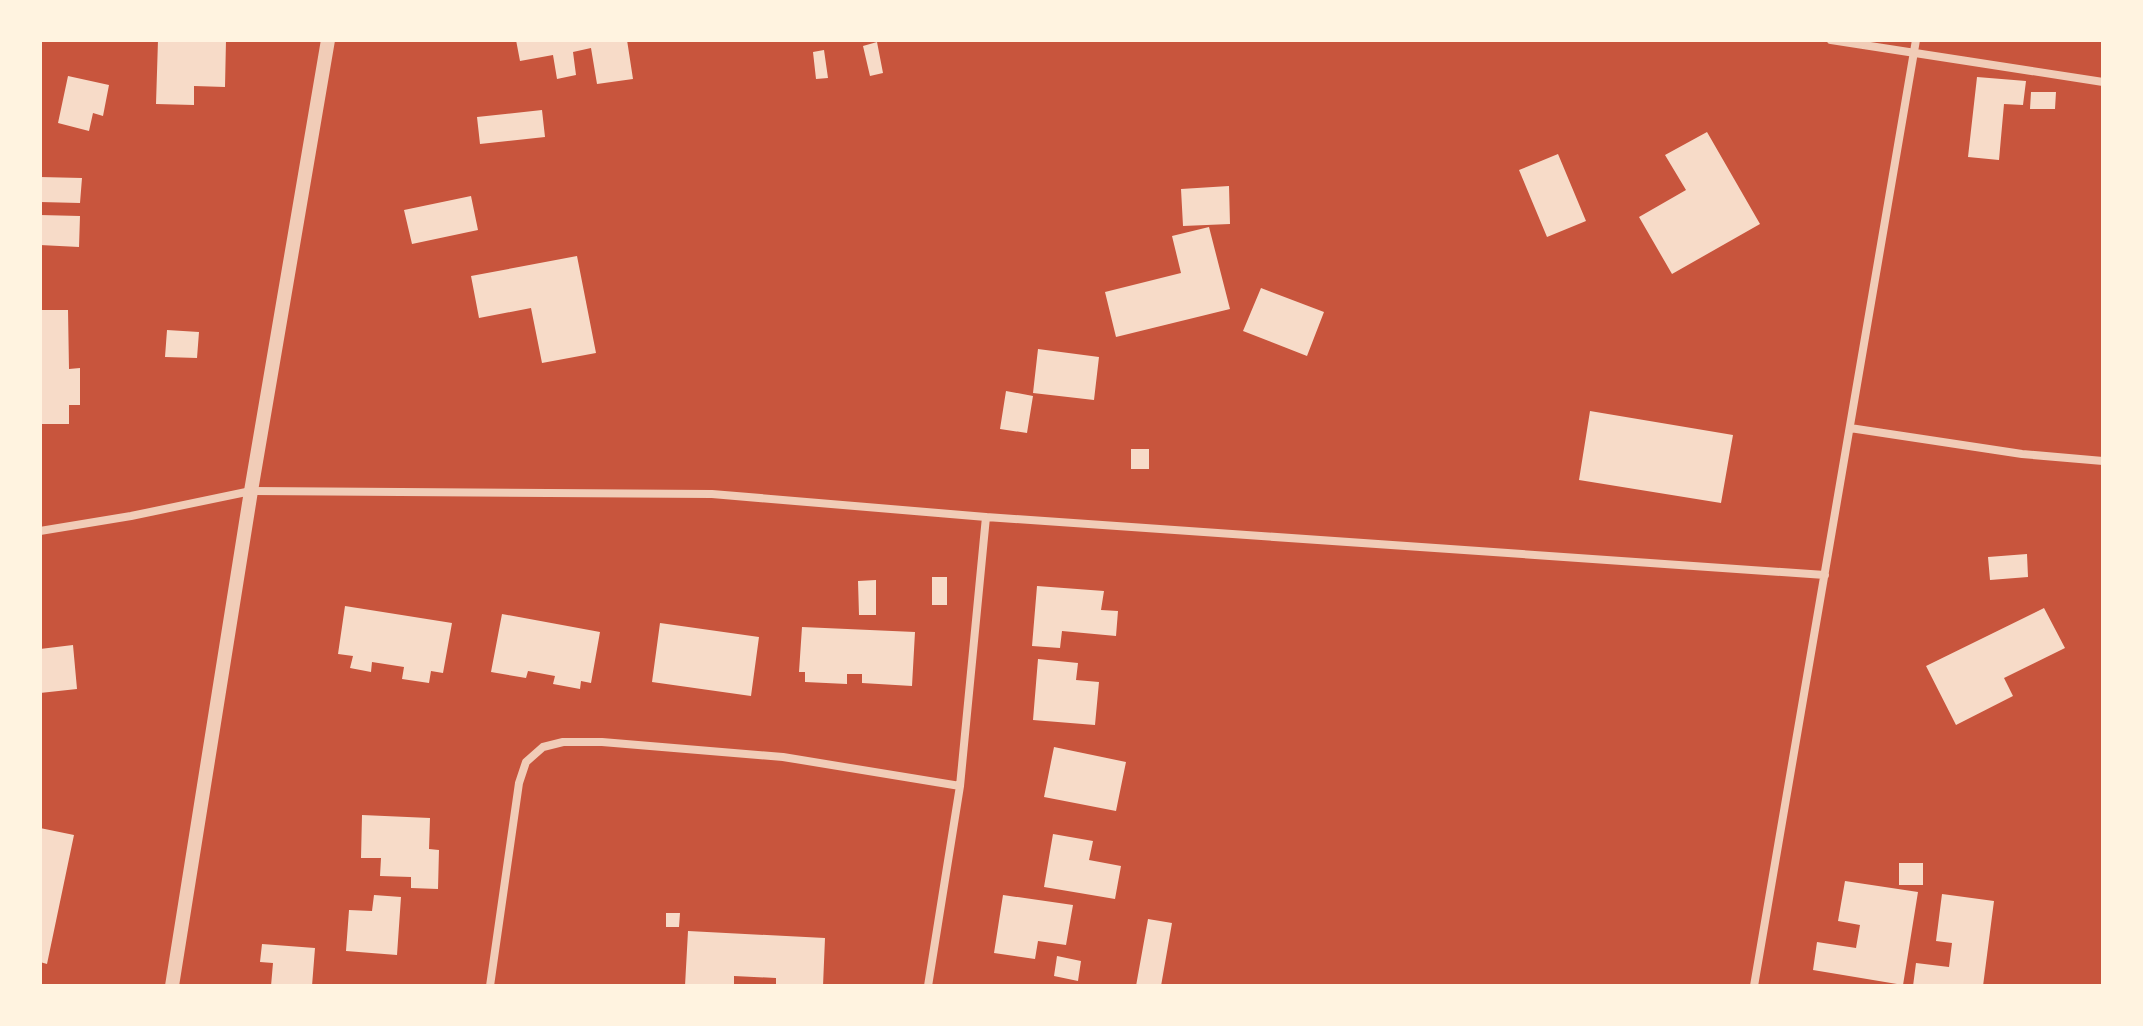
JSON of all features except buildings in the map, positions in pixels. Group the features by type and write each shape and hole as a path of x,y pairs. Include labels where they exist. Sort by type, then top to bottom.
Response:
{"street":[{"path":"172,986 251,491 328,40"},
{"path":"1831,40 2103,82"},
{"path":"1754,986 1916,40"},
{"path":"1850,428 2022,454 2103,461"},
{"path":"40,531 251,491 712,494 986,517 1825,575"},
{"path":"928,986 960,786 986,517"},
{"path":"490,986 519,783 526,762 543,747 563,742 602,742 783,757 960,786"}]}
